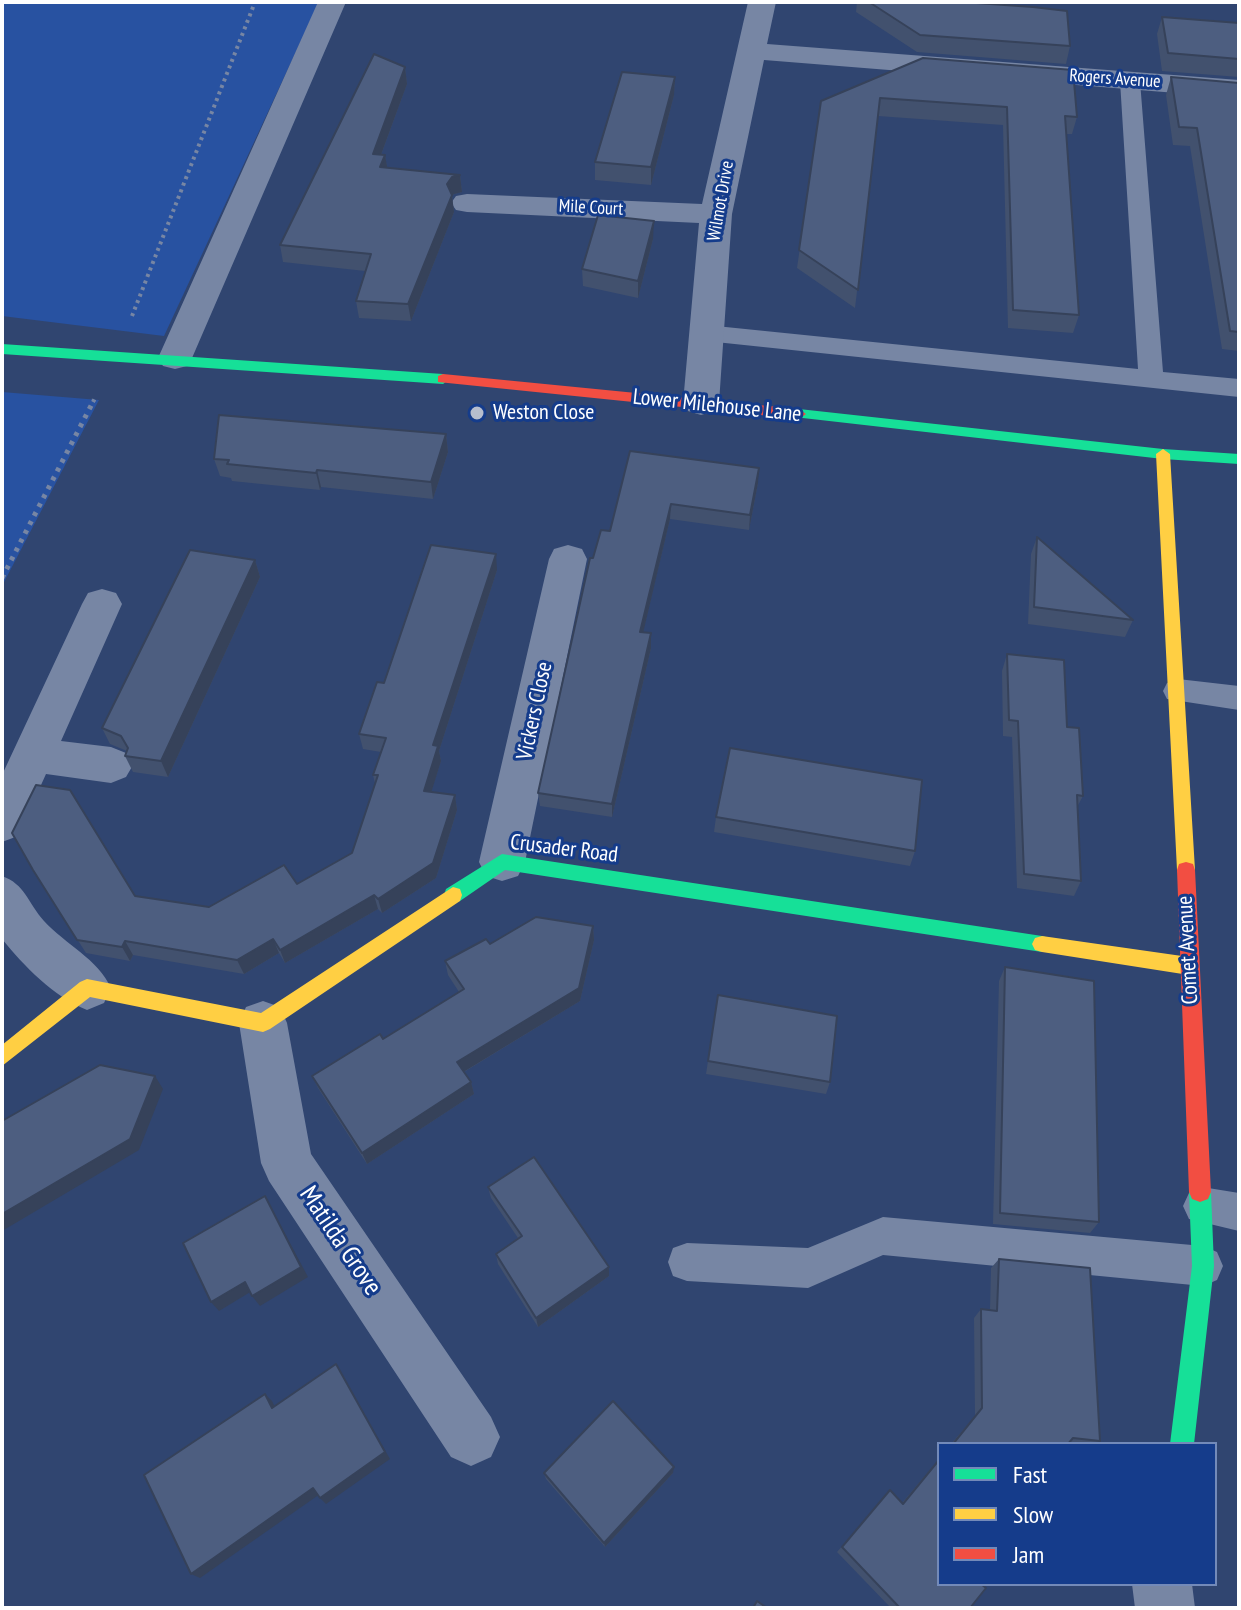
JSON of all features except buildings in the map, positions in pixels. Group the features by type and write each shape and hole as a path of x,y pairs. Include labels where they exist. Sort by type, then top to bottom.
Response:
{"street":[{"path":"175,358 332,2"},
{"name":"Wilmot Drive","path":"701,403 716,214 762,2"},
{"name":"Rogers Avenue","path":"751,51 1239,89"},
{"name":"Mile Court","path":"467,203 716,214"},
{"name":"Lower Milehouse Lane","path":"2,349 175,358 701,403 1163,454 1239,459"},
{"name":"Comet Avenue","path":"1163,454 1178,691 1202,1206 1203,1266 1182,1442"},
{"name":"Vickers Close","path":"502,862 568,559"},
{"path":"2,823 102,604"},
{"path":"34,755 111,765"},
{"name":"Crusader Road","path":"263,1023 502,862 1189,966"},
{"path":"2,896 11,917 46,954 87,988 263,1023"},
{"path":"2,1057 87,988"},
{"name":"Matilda Grove","path":"263,1023 287,1163 471,1437"},
{"path":"1162,1586 1165,1608"}],"lane":[{"path":"1130,81 1151,379"},
{"path":"706,333 1239,388"},
{"path":"1178,691 1239,698"},
{"path":"1202,1206 1239,1212"},
{"path":"687,1262 808,1268 883,1236 1203,1266"}],"path":[{"path":"2,578 117,354 255,2"}],"shaded area":[{"path":"2,2 319,2 164,336 2,316"},
{"path":"2,392 99,400 2,586"}],"traffic: fast":[{"path":"2,349 443,379"},
{"path":"799,414 1163,454 1239,459"},
{"path":"453,895 502,862 1042,944"},
{"path":"1182,1442 1203,1266 1200,1192"}],"traffic: slow":[{"path":"1163,454 1186,870"},
{"path":"2,1057 87,988 263,1023 453,895"},
{"path":"1042,944 1189,966"}],"traffic: jam":[{"path":"443,379 799,414"},
{"path":"1186,870 1200,1192"}],"place":[{"name":"Weston Close","path":"477,413"}]}
